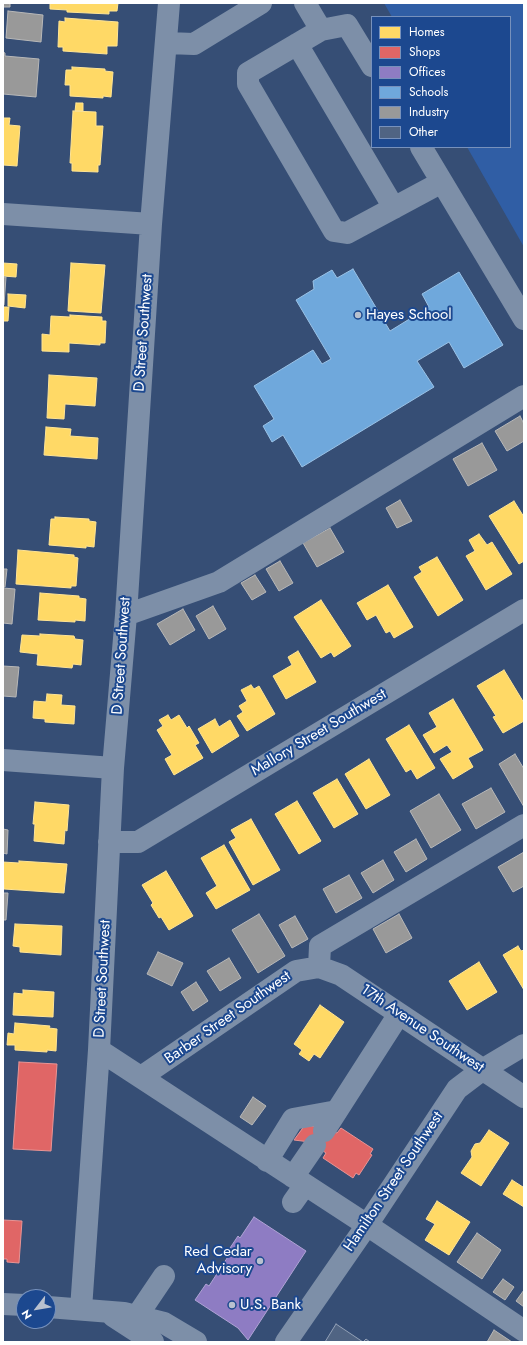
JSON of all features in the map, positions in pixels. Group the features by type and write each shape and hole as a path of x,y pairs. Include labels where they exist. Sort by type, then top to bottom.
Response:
{"street":[{"name":"D Street Southwest","path":"81,1309 99,1050 113,768 126,615 151,224 167,43 169,3"},
{"path":"167,43 194,44 261,3"},
{"path":"305,3 321,30"},
{"path":"371,64 347,25 321,30 248,73 248,84 334,231 347,233 442,182"},
{"path":"297,44 394,208"},
{"path":"422,148 524,319"},
{"path":"3,214 151,224"},
{"path":"126,615 219,582 524,396"},
{"name":"Mallory Street Southwest","path":"109,842 138,842 524,610"},
{"path":"3,760 113,768"},
{"path":"318,967 320,946 524,825"},
{"name":"17th Avenue Southwest","path":"318,967 341,975 524,1097"},
{"name":"Barber Street Southwest","path":"141,1077 296,971 318,967"},
{"path":"297,1188 319,1138 399,1014"},
{"name":"Hamilton Street Southwest","path":"286,1342 367,1225 457,1089 482,1070 524,1045"},
{"path":"99,1050 267,1160 297,1188 367,1225 524,1331"},
{"path":"267,1160 293,1119 337,1111"},
{"path":"137,1316 164,1276"},
{"path":"3,1304 16,1305"},
{"path":"56,1307 106,1310 137,1316 164,1323 196,1342"},
{"path":"106,1310 152,1342"}],"shaded area":[{"path":"384,3 524,3 524,247 468,148 511,148 511,16 391,16"}],"building: Homes":[{"path":"50,3 118,3 117,11 109,11 109,14 67,12 67,10 50,9"},
{"path":"65,18 118,22 117,46 107,46 107,54 63,51 63,47 58,47 59,21 65,22"},
{"path":"72,67 105,69 105,71 113,72 111,97 70,96 70,85 65,85 66,70 72,70"},
{"path":"76,103 83,103 83,111 75,111"},
{"path":"73,111 96,112 96,126 103,126 100,165 98,165 98,172 72,171 72,163 70,163"},
{"path":"3,118 10,118 9,125 20,126 17,166 3,165"},
{"path":"3,263 17,264 16,277 3,276"},
{"path":"71,263 105,265 101,313 68,311"},
{"path":"8,294 26,295 25,308 8,306"},
{"path":"3,307 9,307 8,321 3,321"},
{"path":"70,315 102,317 102,321 106,321 105,343 100,343 100,345 69,343 69,352 42,351 42,334 50,335 51,316 70,317"},
{"path":"49,375 97,378 95,406 65,404 64,419 47,418"},
{"path":"46,427 71,429 70,436 98,438 97,459 44,455"},
{"path":"514,501 524,517 524,561 519,564 489,516"},
{"path":"55,517 89,519 89,521 96,522 94,547 86,546 86,548 49,545 51,519 55,519"},
{"path":"479,534 487,545 492,542 512,574 486,590 466,556 475,551 469,540"},
{"path":"18,550 74,555 74,557 78,558 76,586 71,586 71,588 16,584"},
{"path":"437,557 463,600 438,616 414,577 422,572 419,567"},
{"path":"388,585 413,627 394,638 390,631 386,633 376,615 367,620 357,603"},
{"path":"40,593 79,596 79,598 86,599 85,621 75,620 75,622 38,620"},
{"path":"321,600 351,646 334,657 331,652 321,658 294,617"},
{"path":"40,634 74,636 75,639 83,640 81,665 73,664 72,668 37,665 38,654 20,652 22,635 40,636"},
{"path":"298,651 316,682 286,699 273,676 292,665 288,657"},
{"path":"504,670 524,703 524,721 503,733 493,717 496,716 477,686"},
{"path":"251,685 254,689 259,686 275,714 247,731 237,716 243,712 239,706 247,701 241,690"},
{"path":"47,694 62,695 61,705 75,706 74,724 45,722 45,719 33,718 34,701 46,702"},
{"path":"453,699 483,750 468,758 473,767 453,779 440,759 452,752 447,745 434,753 423,735 437,727 429,713"},
{"path":"168,715 171,720 179,715 187,728 189,726 199,743 195,745 203,758 174,775 165,759 172,755 157,730 163,726 159,720"},
{"path":"215,719 219,727 230,720 239,736 212,753 198,729"},
{"path":"409,725 435,768 417,779 411,769 406,772 386,739"},
{"path":"369,759 390,795 366,809 345,774"},
{"path":"337,779 358,814 334,828 313,793"},
{"path":"297,801 321,841 299,854 275,814"},
{"path":"35,802 69,805 67,831 65,830 64,844 34,841 35,824 33,824"},
{"path":"251,819 280,870 253,885 229,842 236,838 231,830"},
{"path":"224,845 250,890 216,909 206,893 217,886 201,858"},
{"path":"19,861 67,864 64,893 4,889 3,862 19,863"},
{"path":"166,871 193,916 169,930 151,905 153,903 142,885"},
{"path":"15,924 62,926 61,955 20,952 20,947 13,946"},
{"path":"518,946 521,951 524,950 524,990 503,955"},
{"path":"479,962 497,992 467,1010 449,981"},
{"path":"23,990 54,992 53,1017 13,1015 14,993 23,994"},
{"path":"320,1005 344,1022 320,1058 314,1054 309,1061 299,1054 302,1050 294,1044"},
{"path":"15,1023 50,1026 49,1028 57,1029 56,1051 47,1050 47,1052 15,1050 15,1045 7,1045 8,1033 14,1034"},
{"path":"489,1130 509,1143 481,1186 461,1173 472,1157 471,1151 475,1144 480,1143"},
{"path":"512,1180 523,1187 524,1186 524,1207 503,1194"},
{"path":"437,1201 470,1222 449,1255 425,1240 435,1224 426,1219"}],"building: Shops":[{"path":"19,1062 57,1064 51,1151 13,1149"},
{"path":"305,1125 319,1127 337,1133 341,1128 373,1149 370,1154 372,1155 359,1175 356,1173 353,1178 323,1158 326,1153 310,1142 294,1140"},
{"path":"3,1220 22,1221 19,1263 7,1262 7,1259 3,1259"}],"building: Offices":[{"path":"254,1217 306,1251 248,1340 238,1328 195,1300 206,1284 209,1286 233,1249 230,1248 238,1236 240,1238"}],"building: Schools":[{"path":"353,269 390,331 429,307 422,294 459,272 503,345 464,368 449,342 417,361 434,387 302,467 283,435 272,442 263,426 274,419 254,386 313,350 322,364 331,359 296,300 314,289 313,281 332,270 337,278"}],"building: Industry":[{"path":"3,3 10,3 10,7 3,7"},
{"path":"8,11 43,15 41,42 6,38"},
{"path":"3,52 5,53 5,56 39,59 36,97 3,94"},
{"path":"3,277 6,277 4,305 3,305"},
{"path":"520,416 524,424 524,441 507,451 495,431"},
{"path":"482,443 497,470 468,486 453,459"},
{"path":"400,500 412,521 397,528 386,508"},
{"path":"330,528 344,552 317,567 303,543"},
{"path":"280,561 293,583 279,591 266,569"},
{"path":"3,569 7,569 5,587 3,587"},
{"path":"255,575 266,592 252,600 241,583"},
{"path":"3,588 15,589 12,624 3,623"},
{"path":"213,606 226,629 209,639 196,616"},
{"path":"183,609 195,630 170,645 157,624"},
{"path":"3,666 19,667 16,697 3,696"},
{"path":"515,754 524,769 524,807 499,764"},
{"path":"491,788 505,812 476,829 462,804"},
{"path":"439,794 461,830 431,848 410,811"},
{"path":"3,829 8,830 7,854 3,853"},
{"path":"416,839 427,859 406,872 394,852"},
{"path":"524,852 524,886 513,892 498,867"},
{"path":"383,860 394,880 373,893 361,873"},
{"path":"349,875 362,898 336,913 323,889"},
{"path":"3,893 8,893 6,920 3,920"},
{"path":"259,914 285,956 258,973 232,930"},
{"path":"399,914 412,938 386,953 373,929"},
{"path":"295,916 308,939 292,948 279,925"},
{"path":"158,952 183,963 172,986 147,974"},
{"path":"229,958 241,978 220,991 207,971"},
{"path":"196,982 208,1001 193,1011 181,992"},
{"path":"253,1097 266,1106 252,1125 240,1117"},
{"path":"477,1233 501,1250 482,1279 457,1262"},
{"path":"503,1279 514,1287 505,1300 493,1292"},
{"path":"524,1290 524,1307 516,1301"},
{"path":"494,1330 512,1342 487,1342"}],"building: Other":[{"path":"336,1324 363,1342 325,1342"},
{"path":"366,1339 370,1342 363,1342"}],"place":[{"name":"Hayes School","path":"358,315"},
{"name":"Red Cedar Advisory","path":"260,1261"},
{"name":"U.S. Bank","path":"232,1305"}]}
